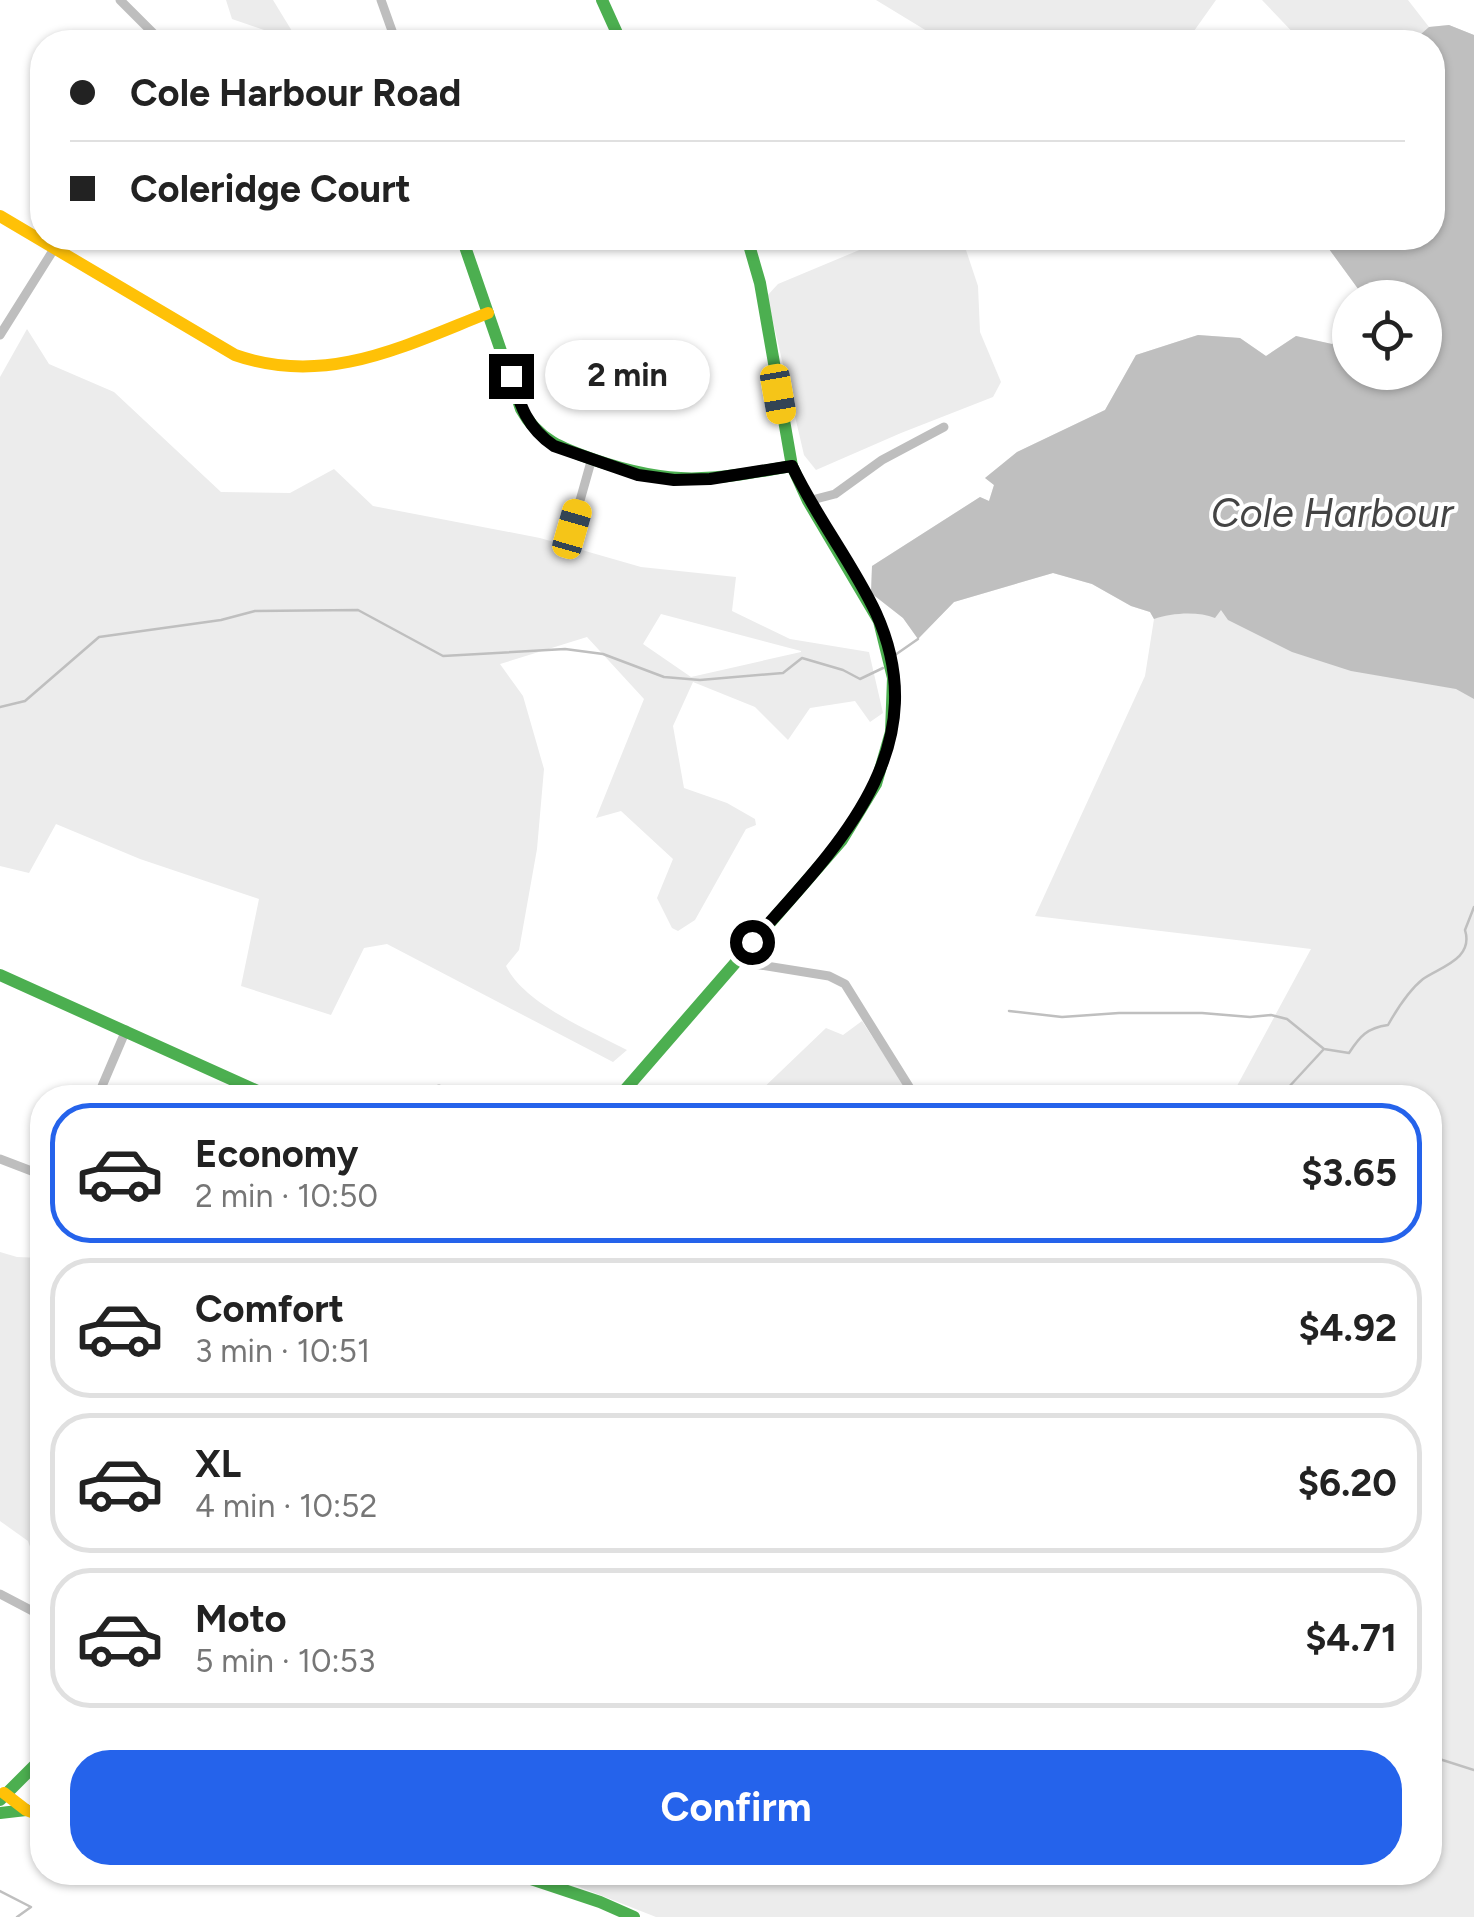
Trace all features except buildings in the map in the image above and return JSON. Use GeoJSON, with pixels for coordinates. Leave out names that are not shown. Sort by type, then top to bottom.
{"type":"FeatureCollection","features":[{"type":"Feature","properties":{"kind":"street"},"geometry":{"type":"LineString","coordinates":[[120,0],[150,30]]}},
{"type":"Feature","properties":{"kind":"street"},"geometry":{"type":"LineString","coordinates":[[381,0],[392,30]]}},
{"type":"Feature","properties":{"kind":"street"},"geometry":{"type":"LineString","coordinates":[[602,0],[616,30]]}},
{"type":"Feature","properties":{"kind":"street"},"geometry":{"type":"LineString","coordinates":[[0,216],[30,234]]}},
{"type":"Feature","properties":{"kind":"street"},"geometry":{"type":"LineString","coordinates":[[0,335],[53,250]]}},
{"type":"Feature","properties":{"kind":"street"},"geometry":{"type":"LineString","coordinates":[[56,250],[234,356],[274,369],[330,368],[488,313]]}},
{"type":"Feature","properties":{"kind":"street"},"geometry":{"type":"LineString","coordinates":[[466,250],[521,408],[532,428],[554,446],[638,475],[685,480],[792,466]]}},
{"type":"Feature","properties":{"kind":"street"},"geometry":{"type":"LineString","coordinates":[[629,1085],[850,828],[876,784],[891,732],[893,678],[883,631],[864,590],[808,501],[792,466],[760,283],[750,250]]}},
{"type":"Feature","properties":{"kind":"street"},"geometry":{"type":"LineString","coordinates":[[808,501],[835,494],[882,460],[944,427]]}},
{"type":"Feature","properties":{"kind":"street"},"geometry":{"type":"LineString","coordinates":[[572,529],[592,458]]}},
{"type":"Feature","properties":{"kind":"street"},"geometry":{"type":"LineString","coordinates":[[735,960],[829,976],[845,984],[908,1085]]}},
{"type":"Feature","properties":{"kind":"street"},"geometry":{"type":"LineString","coordinates":[[0,975],[246,1085]]}},
{"type":"Feature","properties":{"kind":"street"},"geometry":{"type":"LineString","coordinates":[[103,1085],[126,1030]]}},
{"type":"Feature","properties":{"kind":"street"},"geometry":{"type":"LineString","coordinates":[[0,1159],[30,1170]]}},
{"type":"Feature","properties":{"kind":"street"},"geometry":{"type":"LineString","coordinates":[[0,1594],[30,1610]]}},
{"type":"Feature","properties":{"kind":"street"},"geometry":{"type":"LineString","coordinates":[[30,1769],[2,1796],[30,1812]]}},
{"type":"Feature","properties":{"kind":"street"},"geometry":{"type":"LineString","coordinates":[[0,1813],[26,1810]]}},
{"type":"Feature","properties":{"kind":"street"},"geometry":{"type":"LineString","coordinates":[[546,1885],[634,1917]]}},
{"type":"Feature","properties":{"kind":"shaded area"},"geometry":{"type":"Polygon","coordinates":[[[226,0],[273,0],[291,30],[264,30],[232,19],[226,0]]]}},
{"type":"Feature","properties":{"kind":"shaded area"},"geometry":{"type":"Polygon","coordinates":[[[876,0],[1216,0],[1195,30],[925,30],[876,0]]]}},
{"type":"Feature","properties":{"kind":"shaded area"},"geometry":{"type":"Polygon","coordinates":[[[1262,0],[1408,0],[1429,27],[1449,25],[1474,35],[1474,1917],[656,1917],[575,1885],[1442,1885],[1442,1085],[1237,1085],[1311,949],[1035,916],[1145,676],[1154,619],[1150,612],[1092,584],[1053,573],[954,602],[918,639],[903,618],[871,593],[872,566],[980,497],[989,501],[994,485],[985,478],[1017,452],[1105,410],[1136,355],[1198,335],[1240,338],[1266,356],[1296,336],[1332,344],[1332,390],[1442,390],[1442,280],[1352,280],[1330,250],[1445,250],[1445,30],[1291,30],[1262,0]]]}},
{"type":"Feature","properties":{"kind":"shaded area"},"geometry":{"type":"Polygon","coordinates":[[[859,250],[966,250],[978,286],[980,332],[1001,382],[993,397],[816,470],[804,455],[767,296],[778,284],[859,250]]]}},
{"type":"Feature","properties":{"kind":"shaded area"},"geometry":{"type":"Polygon","coordinates":[[[27,329],[49,364],[114,392],[221,492],[290,493],[334,469],[373,506],[540,538],[641,567],[736,577],[732,611],[790,639],[869,652],[883,713],[870,722],[855,701],[810,708],[788,740],[755,707],[693,682],[673,726],[684,788],[727,803],[755,819],[756,825],[746,829],[695,920],[678,931],[672,928],[657,898],[673,859],[621,811],[596,818],[644,699],[587,637],[500,664],[523,696],[544,769],[537,849],[519,950],[506,966],[515,980],[543,1004],[627,1050],[613,1062],[387,944],[364,948],[331,1015],[241,986],[259,899],[140,859],[56,824],[29,873],[0,866],[0,377],[27,329]],[[661,614],[643,644],[691,677],[801,651],[661,614]]]}},
{"type":"Feature","properties":{"kind":"shaded area"},"geometry":{"type":"Polygon","coordinates":[[[862,1021],[904,1085],[767,1085],[826,1028],[843,1035],[862,1021]]]}},
{"type":"Feature","properties":{"kind":"shaded area"},"geometry":{"type":"Polygon","coordinates":[[[0,1252],[30,1258],[30,1547],[0,1521],[0,1252]]]}},
{"type":"Feature","properties":{"kind":"water","name":"Cole Harbour"},"geometry":{"type":"Polygon","coordinates":[[[1449,25],[1474,35],[1474,699],[1456,689],[1351,671],[1292,652],[1228,620],[1221,610],[1215,618],[1184,614],[1154,619],[1150,612],[1092,584],[1053,573],[954,602],[918,639],[903,618],[871,593],[872,566],[980,497],[989,501],[994,485],[985,478],[1017,452],[1105,410],[1136,355],[1198,335],[1240,338],[1266,356],[1296,336],[1332,344],[1332,390],[1442,390],[1442,280],[1352,280],[1330,250],[1445,250],[1445,30],[1426,30],[1449,25]]]}},
{"type":"Feature","properties":{"kind":"waterway"},"geometry":{"type":"LineString","coordinates":[[0,707],[25,701],[99,637],[221,620],[255,611],[358,610],[443,656],[565,649],[603,654],[664,677],[700,680],[783,673],[802,658],[860,679],[883,668]]}},
{"type":"Feature","properties":{"kind":"waterway"},"geometry":{"type":"LineString","coordinates":[[895,655],[918,639]]}},
{"type":"Feature","properties":{"kind":"waterway"},"geometry":{"type":"LineString","coordinates":[[1009,1011],[1062,1017],[1119,1013],[1271,1015],[1287,1019],[1324,1049],[1349,1053],[1365,1034],[1388,1025],[1403,1000],[1423,979],[1460,955],[1474,907]]}},
{"type":"Feature","properties":{"kind":"waterway"},"geometry":{"type":"LineString","coordinates":[[1291,1085],[1323,1050]]}},
{"type":"Feature","properties":{"kind":"waterway"},"geometry":{"type":"LineString","coordinates":[[1442,1760],[1474,1770]]}},
{"type":"Feature","properties":{"kind":"waterway"},"geometry":{"type":"LineString","coordinates":[[0,1891],[31,1907],[17,1917]]}},
{"type":"Feature","properties":{"kind":"traffic: fast"},"geometry":{"type":"LineString","coordinates":[[602,0],[616,30]]}},
{"type":"Feature","properties":{"kind":"traffic: fast"},"geometry":{"type":"LineString","coordinates":[[466,250],[521,409],[543,436],[623,469],[671,477],[738,475],[792,466]]}},
{"type":"Feature","properties":{"kind":"traffic: fast"},"geometry":{"type":"LineString","coordinates":[[629,1085],[842,840],[876,784],[891,732],[893,678],[879,621],[808,501],[792,466],[760,283],[750,250]]}},
{"type":"Feature","properties":{"kind":"traffic: fast"},"geometry":{"type":"LineString","coordinates":[[0,975],[244,1085]]}},
{"type":"Feature","properties":{"kind":"traffic: fast"},"geometry":{"type":"LineString","coordinates":[[0,1800],[30,1770]]}},
{"type":"Feature","properties":{"kind":"traffic: fast"},"geometry":{"type":"LineString","coordinates":[[0,1813],[26,1810]]}},
{"type":"Feature","properties":{"kind":"traffic: fast"},"geometry":{"type":"LineString","coordinates":[[549,1885],[634,1917]]}},
{"type":"Feature","properties":{"kind":"traffic: slow"},"geometry":{"type":"LineString","coordinates":[[0,216],[30,234]]}},
{"type":"Feature","properties":{"kind":"traffic: slow"},"geometry":{"type":"LineString","coordinates":[[57,250],[235,355],[269,364],[301,367],[364,358],[488,313]]}},
{"type":"Feature","properties":{"kind":"traffic: slow"},"geometry":{"type":"LineString","coordinates":[[4,1793],[30,1812]]}},
{"type":"Feature","properties":{"kind":"route"},"geometry":{"type":"LineString","coordinates":[[511,376],[524,416],[544,439],[638,475],[698,480],[792,466],[808,501],[879,620],[889,653],[894,692],[891,732],[880,774],[842,840],[752,942]]}}]}
